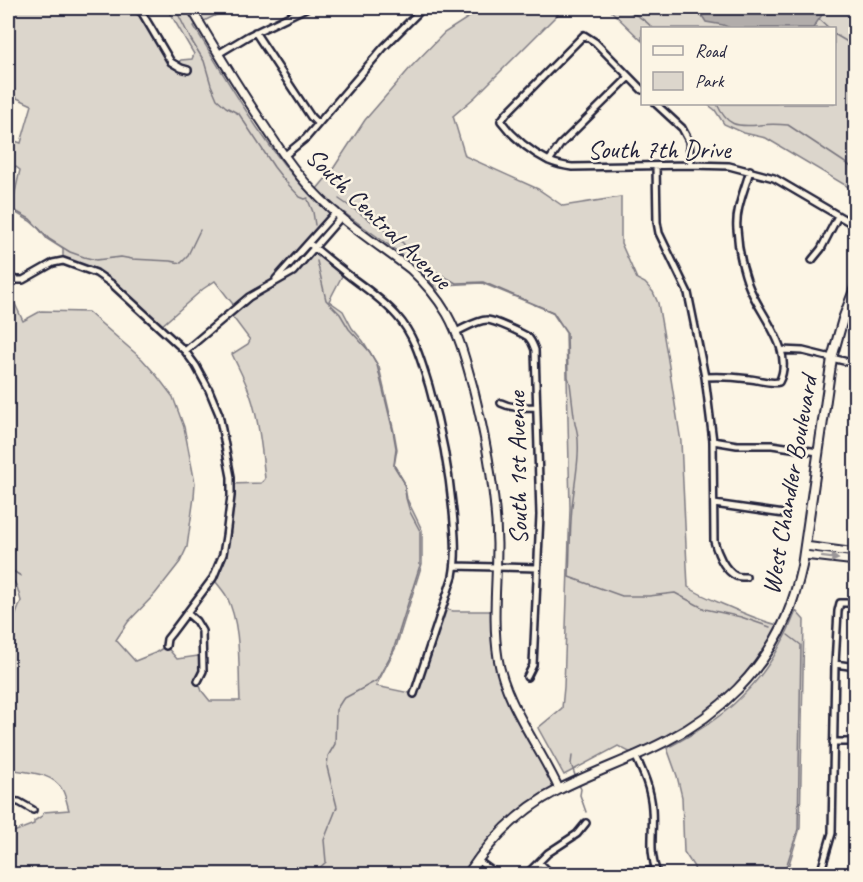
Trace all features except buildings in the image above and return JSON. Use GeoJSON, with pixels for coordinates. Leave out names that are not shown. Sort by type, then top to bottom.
{"type":"FeatureCollection","features":[{"type":"Feature","properties":{"kind":"main road","name":"West Chandler Boulevard"},"geometry":{"type":"LineString","coordinates":[[468,874],[502,830],[521,814],[559,789],[667,741],[713,712],[762,660],[780,630],[796,590],[805,550],[832,358],[855,285]]}},
{"type":"Feature","properties":{"kind":"street"},"geometry":{"type":"LineString","coordinates":[[136,8],[142,13],[171,62],[188,70]]}},
{"type":"Feature","properties":{"kind":"street","name":"South Central Avenue"},"geometry":{"type":"LineString","coordinates":[[191,8],[284,156],[338,215],[419,277],[438,301],[456,332],[469,372],[486,441],[494,494],[497,567],[495,626],[501,672],[513,702],[559,789]]}},
{"type":"Feature","properties":{"kind":"street"},"geometry":{"type":"LineString","coordinates":[[218,54],[255,32],[306,8]]}},
{"type":"Feature","properties":{"kind":"street"},"geometry":{"type":"LineString","coordinates":[[284,156],[301,143],[384,47],[423,8]]}},
{"type":"Feature","properties":{"kind":"street"},"geometry":{"type":"LineString","coordinates":[[255,32],[311,117],[318,124]]}},
{"type":"Feature","properties":{"kind":"street","name":"South 7th Drive"},"geometry":{"type":"LineString","coordinates":[[628,77],[595,42],[584,35],[501,121],[515,137],[549,161],[572,167],[691,165],[729,166],[750,170],[774,178],[855,226]]}},
{"type":"Feature","properties":{"kind":"street"},"geometry":{"type":"LineString","coordinates":[[549,161],[560,145],[628,77],[641,89]]}},
{"type":"Feature","properties":{"kind":"street"},"geometry":{"type":"LineString","coordinates":[[657,105],[686,135],[689,141],[691,165]]}},
{"type":"Feature","properties":{"kind":"street"},"geometry":{"type":"LineString","coordinates":[[656,166],[659,233],[688,293],[705,377],[713,441],[714,541],[719,555],[730,571],[737,576],[746,577]]}},
{"type":"Feature","properties":{"kind":"street"},"geometry":{"type":"LineString","coordinates":[[705,377],[724,376],[773,384],[779,382],[783,375],[781,350],[776,335],[748,285],[737,232],[737,218],[750,170]]}},
{"type":"Feature","properties":{"kind":"street"},"geometry":{"type":"LineString","coordinates":[[273,283],[338,215]]}},
{"type":"Feature","properties":{"kind":"street"},"geometry":{"type":"LineString","coordinates":[[185,351],[249,297],[293,272],[338,215]]}},
{"type":"Feature","properties":{"kind":"street"},"geometry":{"type":"LineString","coordinates":[[812,260],[821,249],[838,216]]}},
{"type":"Feature","properties":{"kind":"street"},"geometry":{"type":"LineString","coordinates":[[309,243],[388,307],[407,329],[419,354],[438,417],[450,482],[455,566],[414,694]]}},
{"type":"Feature","properties":{"kind":"street"},"geometry":{"type":"LineString","coordinates":[[8,277],[23,280],[58,261],[68,262],[96,273],[112,284],[185,351],[215,402],[223,433],[231,484],[223,554],[213,578],[167,639],[166,646]]}},
{"type":"Feature","properties":{"kind":"street","name":"South 1st Avenue"},"geometry":{"type":"LineString","coordinates":[[456,332],[488,320],[521,333],[533,344],[536,360],[540,515],[533,666],[527,677]]}},
{"type":"Feature","properties":{"kind":"street"},"geometry":{"type":"LineString","coordinates":[[781,350],[803,351],[855,364]]}},
{"type":"Feature","properties":{"kind":"street"},"geometry":{"type":"LineString","coordinates":[[501,403],[515,408],[536,407]]}},
{"type":"Feature","properties":{"kind":"street"},"geometry":{"type":"LineString","coordinates":[[713,441],[737,445],[772,445],[818,452]]}},
{"type":"Feature","properties":{"kind":"street"},"geometry":{"type":"LineString","coordinates":[[714,504],[784,514]]}},
{"type":"Feature","properties":{"kind":"street"},"geometry":{"type":"LineString","coordinates":[[805,550],[855,553]]}},
{"type":"Feature","properties":{"kind":"street"},"geometry":{"type":"LineString","coordinates":[[805,550],[855,561]]}},
{"type":"Feature","properties":{"kind":"street"},"geometry":{"type":"LineString","coordinates":[[455,566],[537,568]]}},
{"type":"Feature","properties":{"kind":"street"},"geometry":{"type":"LineString","coordinates":[[820,874],[832,833],[838,612],[840,603],[855,603]]}},
{"type":"Feature","properties":{"kind":"street"},"geometry":{"type":"LineString","coordinates":[[187,613],[200,625],[202,631],[203,671],[198,681]]}},
{"type":"Feature","properties":{"kind":"street"},"geometry":{"type":"LineString","coordinates":[[835,664],[855,667]]}},
{"type":"Feature","properties":{"kind":"street"},"geometry":{"type":"LineString","coordinates":[[833,742],[855,742]]}},
{"type":"Feature","properties":{"kind":"street"},"geometry":{"type":"LineString","coordinates":[[635,755],[652,800],[651,850],[656,872],[640,874]]}},
{"type":"Feature","properties":{"kind":"street"},"geometry":{"type":"LineString","coordinates":[[8,801],[19,802],[33,810]]}},
{"type":"Feature","properties":{"kind":"street"},"geometry":{"type":"LineString","coordinates":[[527,874],[548,853],[577,834],[586,823]]}},
{"type":"Feature","properties":{"kind":"street"},"geometry":{"type":"LineString","coordinates":[[477,860],[496,874]]}},
{"type":"Feature","properties":{"kind":"street"},"geometry":{"type":"LineString","coordinates":[[538,862],[551,874]]}},
{"type":"Feature","properties":{"kind":"green space"},"geometry":{"type":"Polygon","coordinates":[[[8,8],[136,8],[175,65],[181,60],[192,59],[194,54],[167,8],[230,8],[194,26],[263,136],[311,196],[331,172],[365,120],[444,33],[483,8],[564,8],[453,116],[465,156],[538,189],[563,206],[621,197],[621,243],[637,279],[645,283],[653,292],[658,303],[668,360],[681,442],[688,587],[747,615],[782,626],[762,660],[713,712],[635,755],[618,746],[564,775],[538,728],[562,708],[564,687],[570,508],[566,333],[552,312],[482,283],[444,285],[438,290],[405,258],[342,211],[312,246],[344,272],[329,301],[343,311],[379,367],[397,449],[394,466],[404,482],[407,499],[422,530],[422,564],[396,647],[376,686],[414,694],[443,608],[453,611],[495,611],[501,672],[559,789],[521,814],[468,874],[8,874],[8,833],[34,824],[34,821],[44,812],[69,810],[63,791],[53,780],[38,774],[8,769],[8,631],[21,601],[17,587],[8,571],[8,289],[23,321],[41,311],[88,312],[142,359],[173,397],[184,427],[195,483],[187,547],[180,562],[155,594],[128,622],[116,640],[135,661],[166,646],[177,659],[198,656],[203,658],[203,671],[198,681],[210,701],[240,701],[235,622],[227,597],[213,578],[223,554],[231,484],[261,483],[265,479],[260,436],[253,404],[232,354],[248,344],[250,340],[228,314],[236,308],[215,281],[160,327],[108,281],[63,261],[63,249],[47,239],[30,221],[11,210],[20,170],[8,161],[8,140],[21,143],[32,105],[8,94],[8,8]]]}},
{"type":"Feature","properties":{"kind":"green space"},"geometry":{"type":"Polygon","coordinates":[[[608,8],[855,8],[855,191],[766,138],[744,133],[724,124],[715,110],[708,105],[836,105],[836,27],[641,27],[641,40],[608,8]]]}},
{"type":"Feature","properties":{"kind":"green space"},"geometry":{"type":"Polygon","coordinates":[[[796,611],[804,620],[800,828],[786,874],[695,874],[694,867],[684,852],[682,797],[667,748],[716,718],[751,687],[774,656],[796,611]]]}},
{"type":"Feature","properties":{"kind":"shaded area"},"geometry":{"type":"Polygon","coordinates":[[[697,8],[825,8],[814,27],[728,27],[706,22],[697,8]]]}},
{"type":"Feature","properties":{"kind":"waterway"},"geometry":{"type":"LineString","coordinates":[[175,8],[204,61],[217,99],[239,114],[285,181],[300,197],[308,198]]}},
{"type":"Feature","properties":{"kind":"waterway"},"geometry":{"type":"LineString","coordinates":[[620,8],[638,16],[652,27]]}},
{"type":"Feature","properties":{"kind":"waterway"},"geometry":{"type":"LineString","coordinates":[[819,19],[828,27]]}},
{"type":"Feature","properties":{"kind":"waterway"},"geometry":{"type":"LineString","coordinates":[[836,35],[856,51]]}},
{"type":"Feature","properties":{"kind":"waterway"},"geometry":{"type":"LineString","coordinates":[[718,105],[733,124],[788,125],[856,170]]}},
{"type":"Feature","properties":{"kind":"waterway"},"geometry":{"type":"LineString","coordinates":[[339,199],[403,243],[417,259],[436,272],[456,283],[483,282],[553,312],[567,333],[568,377],[578,443],[571,516],[569,577],[622,596],[675,593],[705,609],[741,617],[770,627]]}},
{"type":"Feature","properties":{"kind":"waterway"},"geometry":{"type":"LineString","coordinates":[[308,200],[315,225]]}},
{"type":"Feature","properties":{"kind":"waterway"},"geometry":{"type":"LineString","coordinates":[[8,207],[30,219],[49,239],[70,252],[96,260],[121,257],[181,263],[187,257],[200,230]]}},
{"type":"Feature","properties":{"kind":"waterway"},"geometry":{"type":"LineString","coordinates":[[317,261],[326,300],[370,352],[377,365],[396,448],[394,465],[404,482],[410,512],[420,531],[420,565],[393,651],[377,680]]}},
{"type":"Feature","properties":{"kind":"waterway"},"geometry":{"type":"LineString","coordinates":[[8,568],[21,576]]}},
{"type":"Feature","properties":{"kind":"waterway"},"geometry":{"type":"LineString","coordinates":[[784,874],[798,829],[801,645],[788,635]]}},
{"type":"Feature","properties":{"kind":"waterway"},"geometry":{"type":"LineString","coordinates":[[315,874],[326,862],[324,840],[337,807],[327,767],[328,756],[335,744],[336,710],[343,699],[376,681]]}},
{"type":"Feature","properties":{"kind":"waterway"},"geometry":{"type":"LineString","coordinates":[[572,756],[571,764],[576,778]]}},
{"type":"Feature","properties":{"kind":"waterway"},"geometry":{"type":"LineString","coordinates":[[579,785],[586,812]]}}]}
